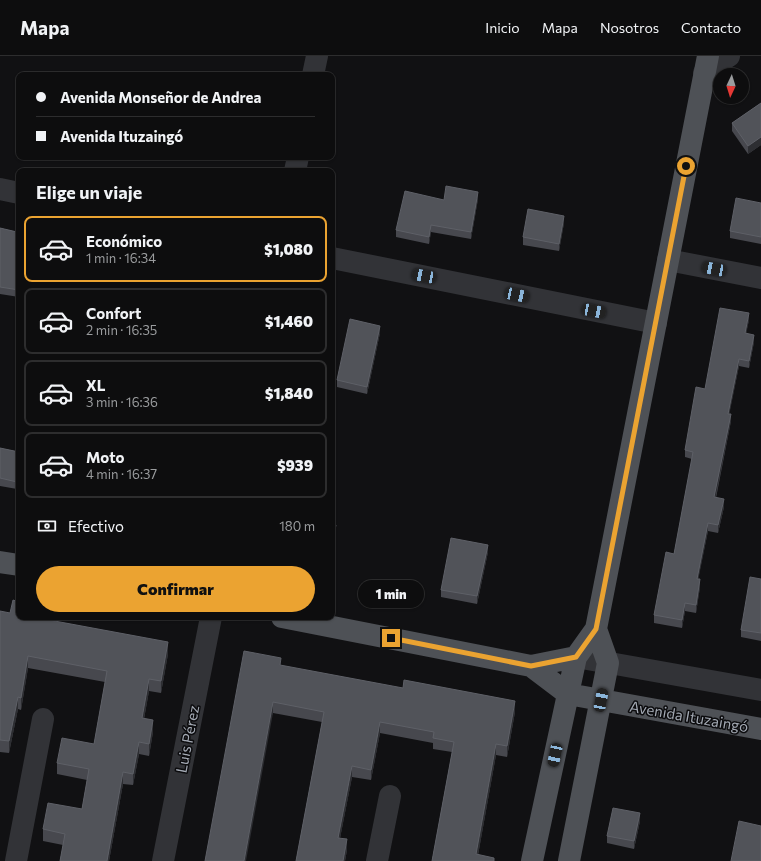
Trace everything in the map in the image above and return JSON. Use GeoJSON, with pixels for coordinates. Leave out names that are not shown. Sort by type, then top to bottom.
{"type":"FeatureCollection","features":[{"type":"Feature","properties":{"kind":"main road"},"geometry":{"type":"LineString","coordinates":[[532,861],[576,657],[596,629],[706,64]]}},
{"type":"Feature","properties":{"kind":"main road"},"geometry":{"type":"LineString","coordinates":[[0,562],[16,565]]}},
{"type":"Feature","properties":{"kind":"main road","name":"Avenida Ituzaingó"},"geometry":{"type":"LineString","coordinates":[[297,620],[531,666],[576,657]]}},
{"type":"Feature","properties":{"kind":"main road"},"geometry":{"type":"LineString","coordinates":[[569,861],[608,663],[596,629]]}},
{"type":"Feature","properties":{"kind":"main road","name":"Avenida Ituzaingó"},"geometry":{"type":"LineString","coordinates":[[531,666],[568,694],[761,729]]}},
{"type":"Feature","properties":{"kind":"street"},"geometry":{"type":"LineString","coordinates":[[314,72],[317,56]]}},
{"type":"Feature","properties":{"kind":"street"},"geometry":{"type":"LineString","coordinates":[[706,64],[729,56]]}},
{"type":"Feature","properties":{"kind":"street"},"geometry":{"type":"LineString","coordinates":[[0,189],[16,192]]}},
{"type":"Feature","properties":{"kind":"street"},"geometry":{"type":"LineString","coordinates":[[335,259],[656,323]]}},
{"type":"Feature","properties":{"kind":"street"},"geometry":{"type":"LineString","coordinates":[[668,260],[761,278]]}},
{"type":"Feature","properties":{"kind":"street","name":"Luis Pérez"},"geometry":{"type":"LineString","coordinates":[[163,861],[210,620]]}},
{"type":"Feature","properties":{"kind":"street","name":"Avenida Ituzaingó"},"geometry":{"type":"LineString","coordinates":[[576,657],[761,690]]}},
{"type":"Feature","properties":{"kind":"street"},"geometry":{"type":"LineString","coordinates":[[16,861],[43,719]]}},
{"type":"Feature","properties":{"kind":"street"},"geometry":{"type":"LineString","coordinates":[[377,861],[390,796]]}},
{"type":"Feature","properties":{"kind":"building"},"geometry":{"type":"Polygon","coordinates":[[[761,103],[761,137],[748,146],[732,123],[761,103]]]}},
{"type":"Feature","properties":{"kind":"building"},"geometry":{"type":"Polygon","coordinates":[[[446,186],[478,192],[471,232],[431,225],[429,237],[396,230],[405,191],[444,200],[446,186]]]}},
{"type":"Feature","properties":{"kind":"building"},"geometry":{"type":"Polygon","coordinates":[[[736,198],[761,203],[761,237],[730,231],[736,198]]]}},
{"type":"Feature","properties":{"kind":"building"},"geometry":{"type":"Polygon","coordinates":[[[528,209],[564,216],[559,244],[523,237],[528,209]]]}},
{"type":"Feature","properties":{"kind":"building"},"geometry":{"type":"Polygon","coordinates":[[[0,228],[16,232],[16,290],[0,287],[0,228]]]}},
{"type":"Feature","properties":{"kind":"building"},"geometry":{"type":"Polygon","coordinates":[[[720,308],[749,313],[745,333],[754,335],[749,361],[739,359],[728,414],[731,414],[714,497],[724,499],[718,525],[708,523],[697,579],[700,579],[696,605],[685,603],[682,620],[654,615],[666,552],[674,554],[693,452],[685,450],[696,387],[705,389],[720,308]]]}},
{"type":"Feature","properties":{"kind":"building"},"geometry":{"type":"Polygon","coordinates":[[[350,319],[380,326],[367,387],[337,380],[350,319]]]}},
{"type":"Feature","properties":{"kind":"building"},"geometry":{"type":"Polygon","coordinates":[[[0,448],[16,451],[16,482],[0,478],[0,448]]]}},
{"type":"Feature","properties":{"kind":"building"},"geometry":{"type":"Polygon","coordinates":[[[451,538],[488,545],[477,596],[441,590],[451,538]]]}},
{"type":"Feature","properties":{"kind":"building"},"geometry":{"type":"Polygon","coordinates":[[[750,577],[761,579],[761,633],[741,630],[750,577]]]}},
{"type":"Feature","properties":{"kind":"building"},"geometry":{"type":"Polygon","coordinates":[[[13,600],[16,601],[16,620],[49,620],[168,642],[161,681],[149,679],[142,718],[153,720],[149,744],[139,742],[133,774],[123,772],[107,861],[60,861],[65,834],[43,829],[48,803],[82,809],[89,769],[57,763],[62,738],[94,744],[107,671],[28,656],[21,698],[18,697],[9,741],[0,740],[0,611],[10,613],[13,600]]]}},
{"type":"Feature","properties":{"kind":"building"},"geometry":{"type":"Polygon","coordinates":[[[244,651],[281,658],[280,665],[403,688],[404,680],[515,701],[507,746],[496,744],[476,854],[494,858],[494,861],[432,861],[454,742],[433,738],[434,732],[380,722],[371,770],[352,766],[338,838],[347,839],[343,861],[296,861],[324,712],[273,702],[244,861],[205,861],[244,651]]]}},
{"type":"Feature","properties":{"kind":"building"},"geometry":{"type":"Polygon","coordinates":[[[613,808],[640,813],[634,841],[607,836],[613,808]]]}},
{"type":"Feature","properties":{"kind":"building"},"geometry":{"type":"Polygon","coordinates":[[[739,821],[761,826],[761,861],[731,861],[739,821]]]}},
{"type":"Feature","properties":{"kind":"route"},"geometry":{"type":"LineString","coordinates":[[391,638],[531,666],[576,657],[596,629],[686,166]]}}]}
